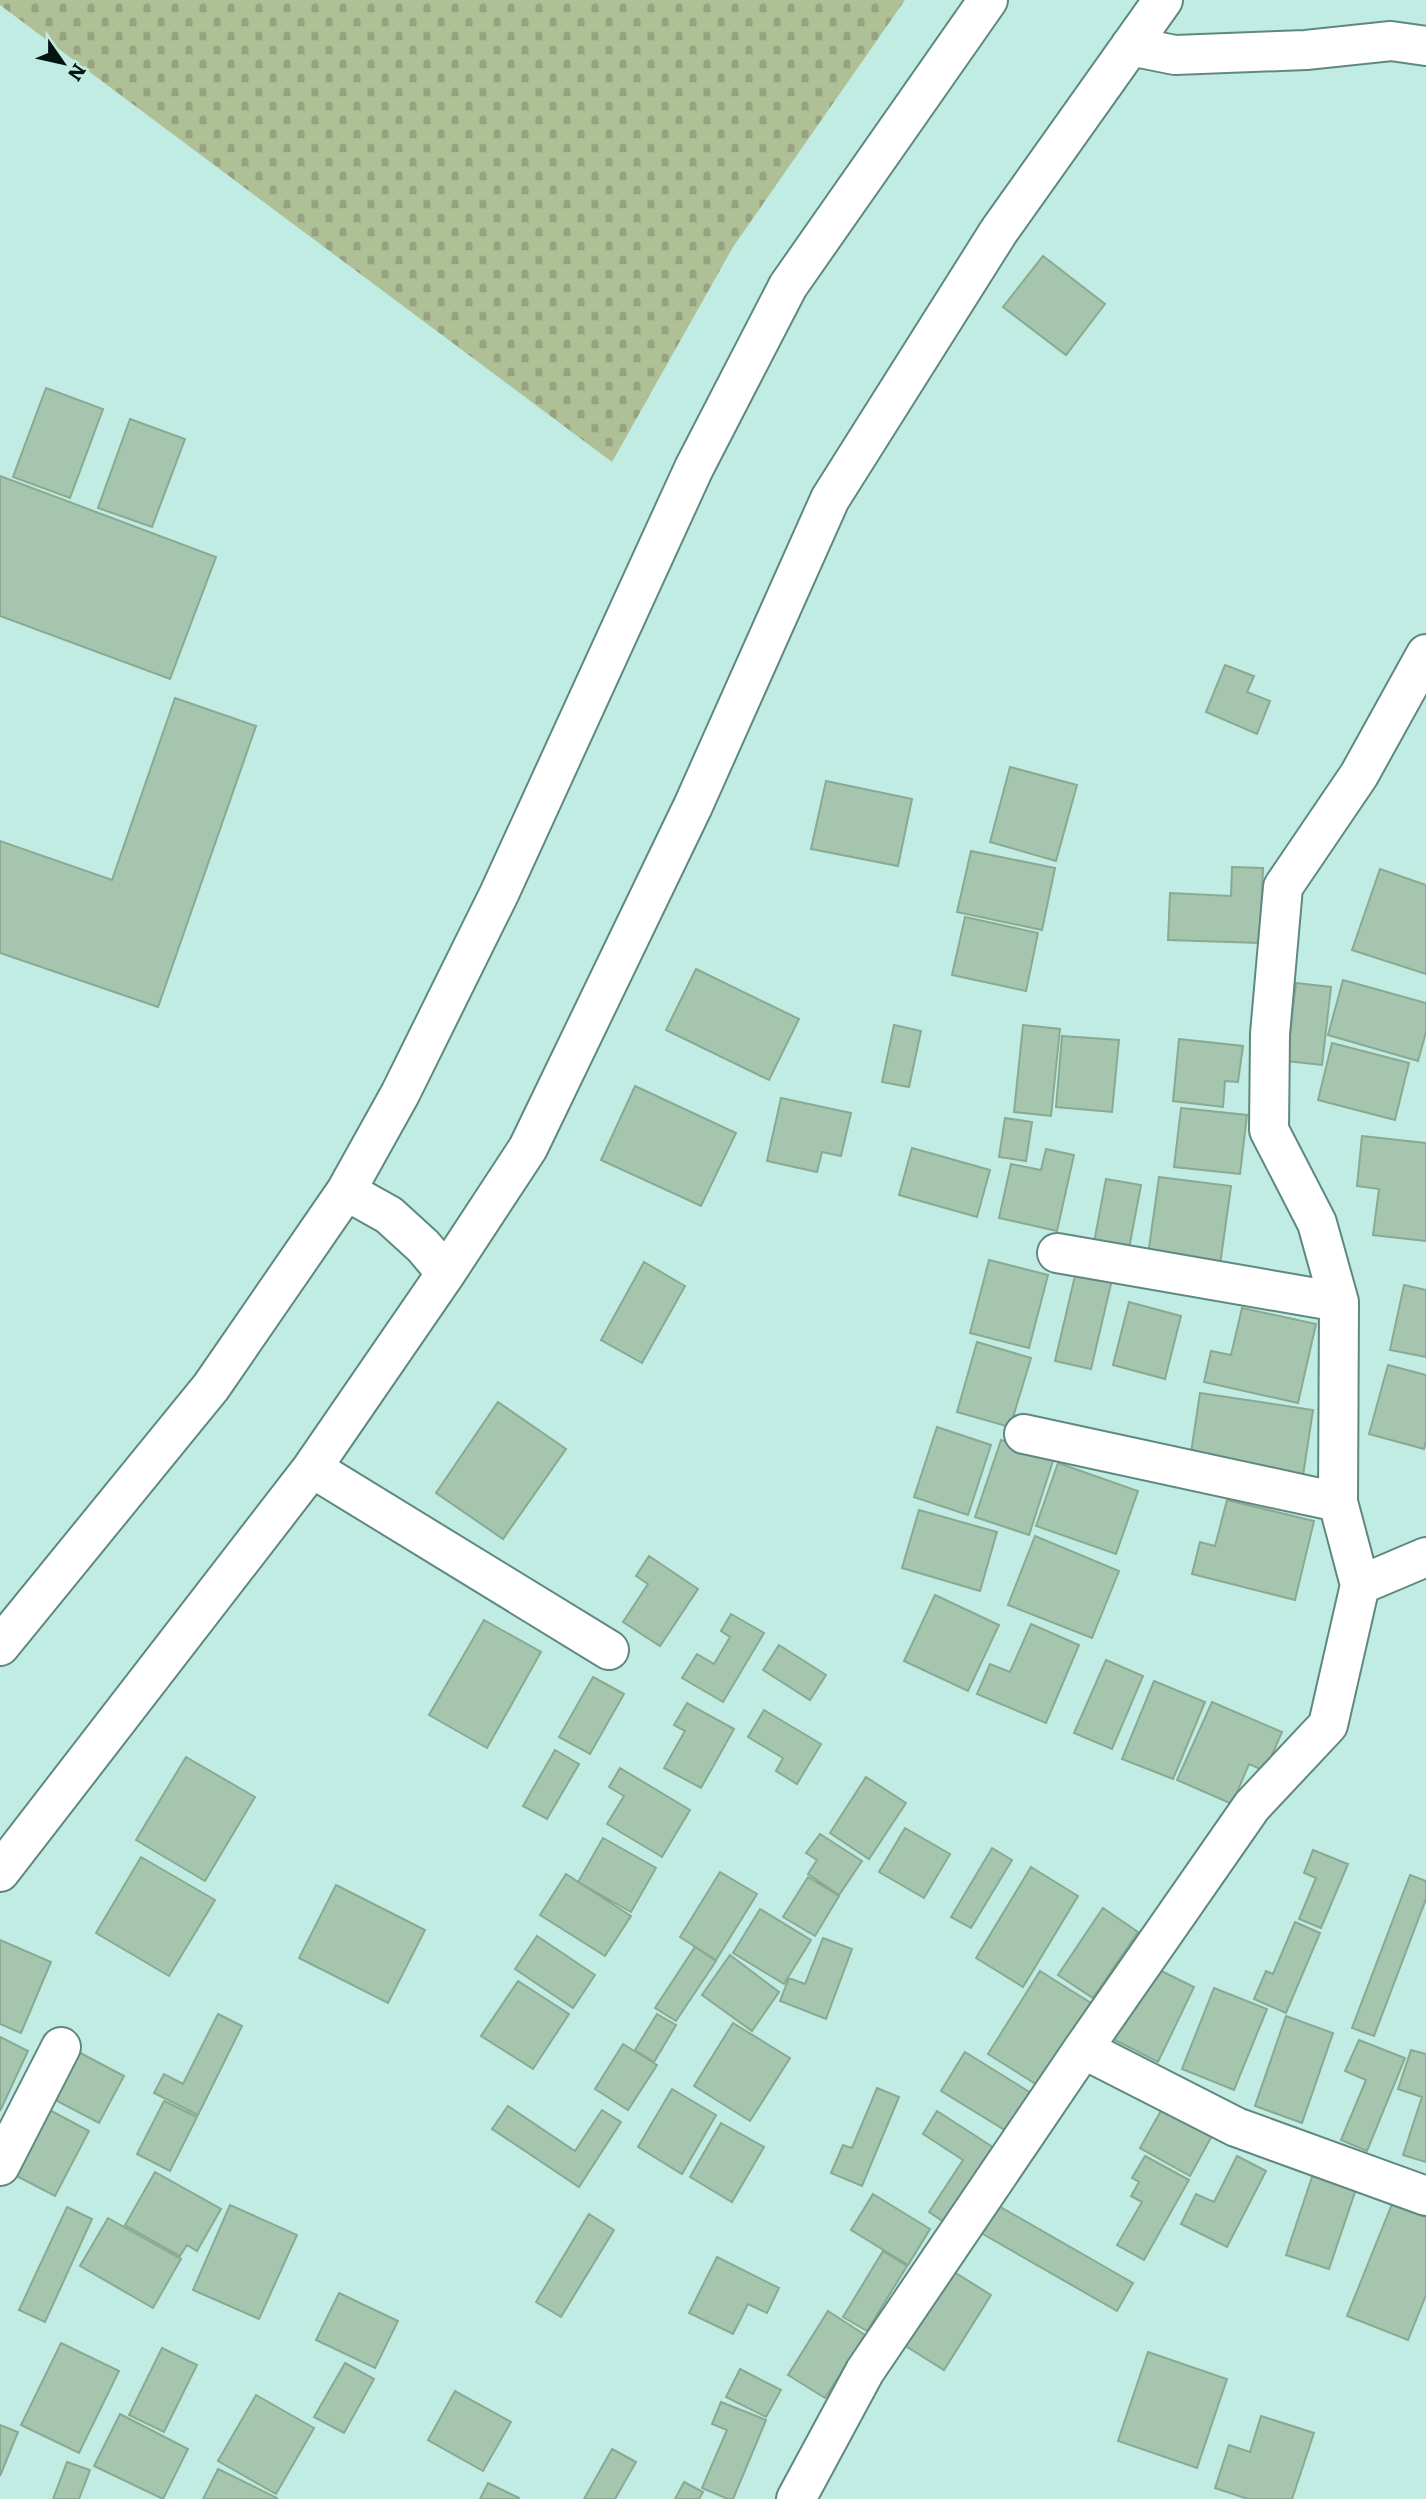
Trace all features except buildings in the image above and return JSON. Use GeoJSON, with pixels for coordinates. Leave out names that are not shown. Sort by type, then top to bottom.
{"type":"FeatureCollection","features":[{"type":"Feature","properties":{"kind":"street"},"geometry":{"type":"LineString","coordinates":[[0,1646],[211,1387],[346,1191],[400,1094],[499,894],[694,468],[788,286],[988,0]]}},
{"type":"Feature","properties":{"kind":"street"},"geometry":{"type":"LineString","coordinates":[[0,1872],[312,1468],[446,1273],[528,1147],[693,806],[830,499],[999,231],[1163,0]]}},
{"type":"Feature","properties":{"kind":"street"},"geometry":{"type":"LineString","coordinates":[[1130,46],[1175,55],[1306,50],[1391,41],[1426,46]]}},
{"type":"Feature","properties":{"kind":"street"},"geometry":{"type":"LineString","coordinates":[[796,2499],[865,2371],[1083,2049],[1252,1806],[1328,1725],[1360,1585],[1338,1502],[1339,1302],[1317,1223],[1269,1130],[1270,1034],[1283,887],[1359,775],[1426,654]]}},
{"type":"Feature","properties":{"kind":"street"},"geometry":{"type":"LineString","coordinates":[[346,1191],[389,1215],[423,1245],[446,1273]]}},
{"type":"Feature","properties":{"kind":"street"},"geometry":{"type":"LineString","coordinates":[[1057,1253],[1339,1302]]}},
{"type":"Feature","properties":{"kind":"street"},"geometry":{"type":"LineString","coordinates":[[1024,1434],[1338,1502]]}},
{"type":"Feature","properties":{"kind":"street"},"geometry":{"type":"LineString","coordinates":[[312,1468],[609,1650]]}},
{"type":"Feature","properties":{"kind":"street"},"geometry":{"type":"LineString","coordinates":[[1360,1585],[1426,1557]]}},
{"type":"Feature","properties":{"kind":"street"},"geometry":{"type":"LineString","coordinates":[[0,2166],[61,2047]]}},
{"type":"Feature","properties":{"kind":"street"},"geometry":{"type":"LineString","coordinates":[[1083,2049],[1236,2127],[1426,2196]]}},
{"type":"Feature","properties":{"kind":"green space"},"geometry":{"type":"Polygon","coordinates":[[[0,0],[905,0],[733,247],[612,462],[0,5],[0,0]]]}}]}
